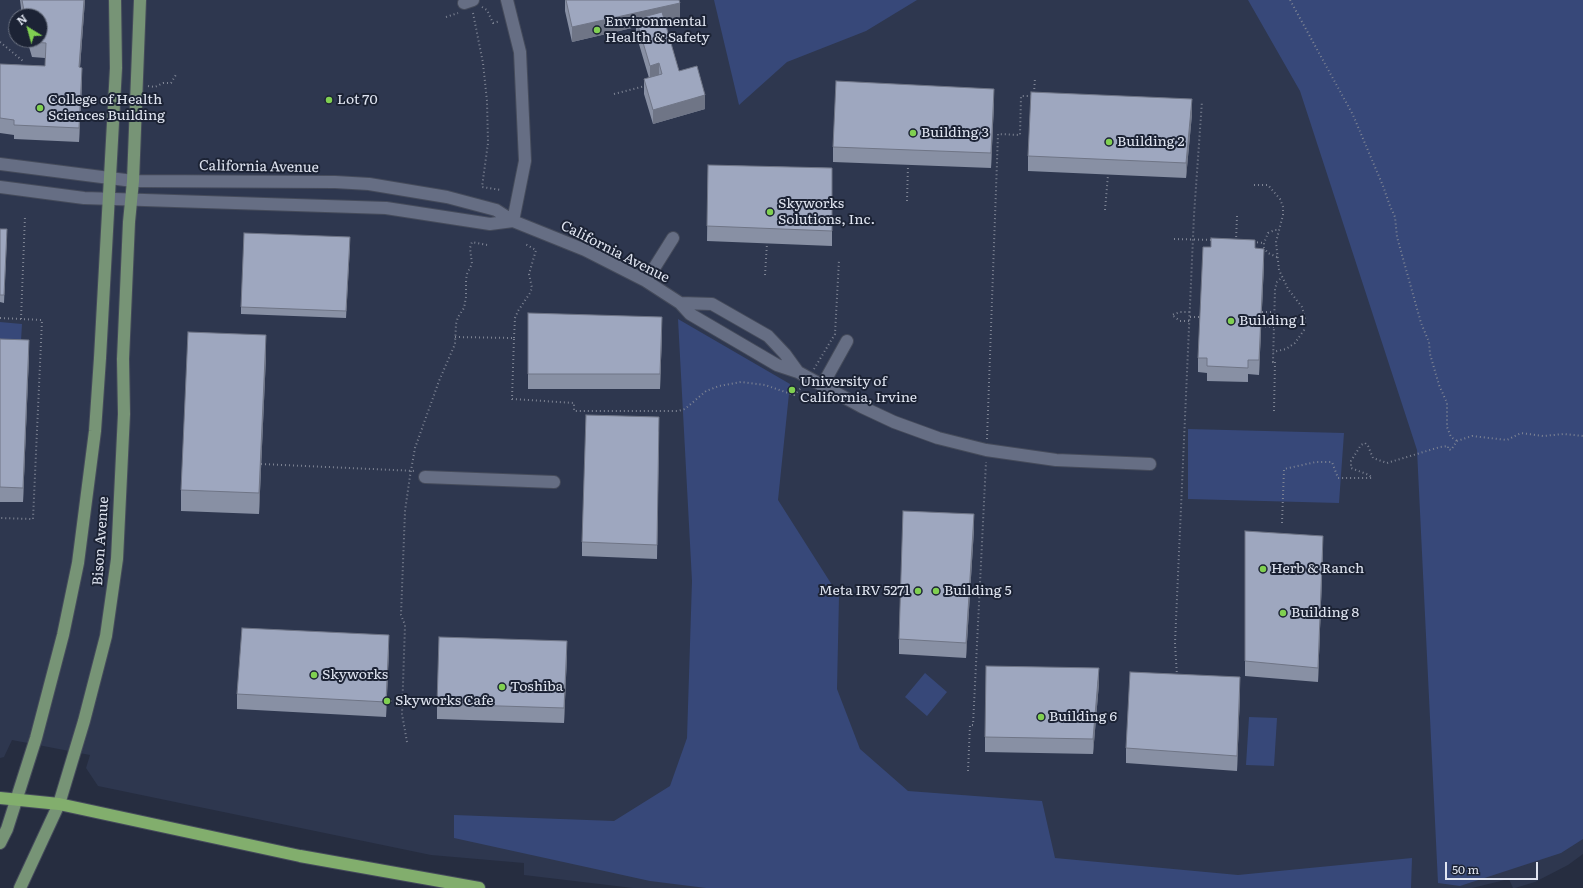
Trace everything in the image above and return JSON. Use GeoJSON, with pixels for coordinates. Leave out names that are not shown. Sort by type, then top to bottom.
{"type":"FeatureCollection","features":[{"type":"Feature","properties":{"kind":"highway"},"geometry":{"type":"LineString","coordinates":[[0,798],[59,804],[300,856],[480,888]]}},
{"type":"Feature","properties":{"kind":"main road","name":"Bison Avenue"},"geometry":{"type":"LineString","coordinates":[[0,843],[7,829],[36,738],[64,635],[78,563],[95,431],[100,358],[116,68],[115,0]]}},
{"type":"Feature","properties":{"kind":"main road","name":"Bison Avenue"},"geometry":{"type":"LineString","coordinates":[[20,888],[59,804],[84,722],[106,636],[117,559],[124,414],[123,359],[133,180],[140,0]]}},
{"type":"Feature","properties":{"kind":"street"},"geometry":{"type":"LineString","coordinates":[[507,0],[520,52],[526,161],[513,221]]}},
{"type":"Feature","properties":{"kind":"street","name":"California Avenue"},"geometry":{"type":"LineString","coordinates":[[0,164],[133,180],[335,182],[369,184],[447,197],[496,210],[513,221],[585,250],[646,281],[680,303],[690,314],[777,365],[803,375],[862,407],[894,422],[938,438],[986,450],[1056,460],[1150,464]]}},
{"type":"Feature","properties":{"kind":"street","name":"California Avenue"},"geometry":{"type":"LineString","coordinates":[[0,187],[84,198],[386,208],[490,224],[513,221]]}},
{"type":"Feature","properties":{"kind":"street"},"geometry":{"type":"LineString","coordinates":[[646,281],[673,238]]}},
{"type":"Feature","properties":{"kind":"street","name":"California Avenue"},"geometry":{"type":"LineString","coordinates":[[680,303],[712,304],[768,336],[803,375]]}},
{"type":"Feature","properties":{"kind":"street"},"geometry":{"type":"LineString","coordinates":[[822,386],[847,342]]}},
{"type":"Feature","properties":{"kind":"street"},"geometry":{"type":"LineString","coordinates":[[421,474],[554,482]]}},
{"type":"Feature","properties":{"kind":"path"},"geometry":{"type":"LineString","coordinates":[[1290,0],[1353,116],[1384,186],[1395,217],[1397,237],[1410,287],[1416,300],[1429,342],[1430,354],[1439,385],[1447,403],[1447,427],[1451,437],[1457,441]]}},
{"type":"Feature","properties":{"kind":"path"},"geometry":{"type":"LineString","coordinates":[[467,5],[484,63],[488,143],[482,187],[501,190]]}},
{"type":"Feature","properties":{"kind":"path"},"geometry":{"type":"LineString","coordinates":[[446,17],[467,5],[483,7],[490,14],[493,23],[511,18]]}},
{"type":"Feature","properties":{"kind":"path"},"geometry":{"type":"LineString","coordinates":[[0,42],[1,45],[23,61]]}},
{"type":"Feature","properties":{"kind":"path"},"geometry":{"type":"LineString","coordinates":[[147,86],[155,87],[163,83],[171,83],[176,73]]}},
{"type":"Feature","properties":{"kind":"path"},"geometry":{"type":"LineString","coordinates":[[968,771],[970,725],[973,725],[986,450],[998,134],[1020,135],[1021,96],[1034,96],[1035,78]]}},
{"type":"Feature","properties":{"kind":"path"},"geometry":{"type":"LineString","coordinates":[[614,94],[652,84]]}},
{"type":"Feature","properties":{"kind":"path"},"geometry":{"type":"LineString","coordinates":[[1177,683],[1175,644],[1193,239],[1202,101]]}},
{"type":"Feature","properties":{"kind":"path"},"geometry":{"type":"LineString","coordinates":[[908,165],[908,201]]}},
{"type":"Feature","properties":{"kind":"path"},"geometry":{"type":"LineString","coordinates":[[1105,210],[1108,175]]}},
{"type":"Feature","properties":{"kind":"path"},"geometry":{"type":"LineString","coordinates":[[1254,185],[1268,185],[1280,199],[1283,207],[1283,215],[1276,242],[1277,257],[1282,278],[1288,289],[1302,307],[1304,313],[1305,325],[1301,335],[1295,343],[1286,349],[1273,352]]}},
{"type":"Feature","properties":{"kind":"path"},"geometry":{"type":"LineString","coordinates":[[21,319],[25,216]]}},
{"type":"Feature","properties":{"kind":"path"},"geometry":{"type":"LineString","coordinates":[[1236,248],[1237,216]]}},
{"type":"Feature","properties":{"kind":"path"},"geometry":{"type":"LineString","coordinates":[[1277,257],[1268,253],[1264,248],[1264,243],[1268,233],[1279,230]]}},
{"type":"Feature","properties":{"kind":"path"},"geometry":{"type":"LineString","coordinates":[[1174,239],[1214,240]]}},
{"type":"Feature","properties":{"kind":"path"},"geometry":{"type":"LineString","coordinates":[[1229,241],[1236,241]]}},
{"type":"Feature","properties":{"kind":"path"},"geometry":{"type":"LineString","coordinates":[[1250,242],[1264,243]]}},
{"type":"Feature","properties":{"kind":"path"},"geometry":{"type":"LineString","coordinates":[[765,275],[767,243]]}},
{"type":"Feature","properties":{"kind":"path"},"geometry":{"type":"LineString","coordinates":[[525,244],[536,250],[529,274],[532,288],[515,318],[512,399],[574,403],[574,411],[678,411],[685,409],[706,390],[741,382],[765,385],[794,395],[797,394],[803,375],[836,334],[839,260]]}},
{"type":"Feature","properties":{"kind":"path"},"geometry":{"type":"LineString","coordinates":[[1274,411],[1274,312],[1276,284],[1282,278]]}},
{"type":"Feature","properties":{"kind":"path"},"geometry":{"type":"LineString","coordinates":[[1190,312],[1180,312],[1172,315],[1180,321],[1190,321]]}},
{"type":"Feature","properties":{"kind":"path"},"geometry":{"type":"LineString","coordinates":[[1262,312],[1274,312]]}},
{"type":"Feature","properties":{"kind":"path"},"geometry":{"type":"LineString","coordinates":[[1190,316],[1200,317]]}},
{"type":"Feature","properties":{"kind":"path"},"geometry":{"type":"LineString","coordinates":[[0,318],[42,320],[33,519],[0,518]]}},
{"type":"Feature","properties":{"kind":"path"},"geometry":{"type":"LineString","coordinates":[[1261,326],[1274,327]]}},
{"type":"Feature","properties":{"kind":"path"},"geometry":{"type":"LineString","coordinates":[[455,337],[514,338]]}},
{"type":"Feature","properties":{"kind":"path"},"geometry":{"type":"LineString","coordinates":[[1282,523],[1284,469],[1316,462],[1332,462],[1338,478],[1372,478],[1369,475],[1351,468],[1351,461],[1361,445],[1365,443],[1368,446],[1373,458],[1387,463],[1440,447],[1448,446],[1448,449],[1451,450],[1457,441],[1472,436],[1507,440],[1521,433],[1543,436],[1564,434],[1583,436]]}},
{"type":"Feature","properties":{"kind":"path"},"geometry":{"type":"LineString","coordinates":[[261,464],[421,474]]}},
{"type":"Feature","properties":{"kind":"path"},"geometry":{"type":"LineString","coordinates":[[387,701],[403,701]]}},
{"type":"Feature","properties":{"kind":"shaded area","name":"University of California, Irvine"},"geometry":{"type":"Polygon","coordinates":[[[0,0],[1583,0],[1583,854],[1568,865],[1535,882],[1515,888],[1513,888],[1509,879],[1472,888],[633,888],[524,875],[524,863],[431,855],[98,786],[86,768],[90,755],[12,740],[4,757],[0,758],[0,0]]]}},
{"type":"Feature","properties":{"kind":"shaded area"},"geometry":{"type":"Polygon","coordinates":[[[714,0],[917,0],[866,31],[787,62],[739,105],[714,0]]]}},
{"type":"Feature","properties":{"kind":"shaded area"},"geometry":{"type":"Polygon","coordinates":[[[1248,0],[1583,0],[1583,839],[1561,853],[1460,886],[1438,883],[1417,450],[1300,91],[1248,0]]]}},
{"type":"Feature","properties":{"kind":"shaded area"},"geometry":{"type":"Polygon","coordinates":[[[678,319],[790,384],[778,500],[839,596],[837,689],[860,749],[908,791],[1042,801],[1055,858],[1238,875],[1412,858],[1411,888],[706,888],[650,881],[454,838],[454,815],[614,821],[670,786],[687,738],[692,581],[678,319]]]}},
{"type":"Feature","properties":{"kind":"shaded area"},"geometry":{"type":"Polygon","coordinates":[[[0,322],[22,324],[21,341],[0,339],[0,322]]]}},
{"type":"Feature","properties":{"kind":"shaded area"},"geometry":{"type":"Polygon","coordinates":[[[1188,429],[1344,433],[1339,503],[1188,499],[1188,429]]]}},
{"type":"Feature","properties":{"kind":"shaded area"},"geometry":{"type":"Polygon","coordinates":[[[925,673],[947,692],[927,716],[905,697],[925,673]]]}},
{"type":"Feature","properties":{"kind":"shaded area"},"geometry":{"type":"Polygon","coordinates":[[[1249,717],[1277,718],[1274,766],[1246,765],[1249,717]]]}},
{"type":"Feature","properties":{"kind":"building"},"geometry":{"type":"Polygon","coordinates":[[[22,0],[84,0],[79,67],[82,68],[79,128],[14,125],[14,120],[0,118],[0,64],[45,66],[46,48],[48,48],[48,8],[24,8],[22,0]]]}},
{"type":"Feature","properties":{"kind":"building"},"geometry":{"type":"Polygon","coordinates":[[[566,0],[679,0],[680,3],[572,27],[566,0]]]}},
{"type":"Feature","properties":{"kind":"building"},"geometry":{"type":"Polygon","coordinates":[[[662,12],[679,71],[697,66],[705,95],[653,110],[644,79],[662,74],[659,63],[650,66],[636,19],[662,12]]]}},
{"type":"Feature","properties":{"kind":"building","name":"Building 3"},"geometry":{"type":"Polygon","coordinates":[[[836,81],[994,89],[991,153],[833,147],[836,81]]]}},
{"type":"Feature","properties":{"kind":"building","name":"Building 2"},"geometry":{"type":"Polygon","coordinates":[[[1031,92],[1192,99],[1186,163],[1028,156],[1031,92]]]}},
{"type":"Feature","properties":{"kind":"building","name":"Skyworks Solutions, Inc."},"geometry":{"type":"Polygon","coordinates":[[[708,165],[832,168],[832,231],[707,226],[708,165]]]}},
{"type":"Feature","properties":{"kind":"building"},"geometry":{"type":"Polygon","coordinates":[[[0,229],[7,229],[4,295],[0,295],[0,229]]]}},
{"type":"Feature","properties":{"kind":"building"},"geometry":{"type":"Polygon","coordinates":[[[244,233],[350,237],[346,311],[241,307],[244,233]]]}},
{"type":"Feature","properties":{"kind":"building","name":"Building 1"},"geometry":{"type":"Polygon","coordinates":[[[1211,238],[1255,240],[1255,248],[1264,249],[1259,360],[1248,360],[1248,368],[1207,366],[1207,358],[1198,358],[1203,247],[1211,247],[1211,238]]]}},
{"type":"Feature","properties":{"kind":"building"},"geometry":{"type":"Polygon","coordinates":[[[528,313],[662,317],[660,374],[528,374],[528,313]]]}},
{"type":"Feature","properties":{"kind":"building"},"geometry":{"type":"Polygon","coordinates":[[[188,332],[266,335],[259,493],[181,490],[188,332]]]}},
{"type":"Feature","properties":{"kind":"building"},"geometry":{"type":"Polygon","coordinates":[[[0,339],[29,340],[23,488],[0,487],[0,339]]]}},
{"type":"Feature","properties":{"kind":"building"},"geometry":{"type":"Polygon","coordinates":[[[586,415],[659,417],[657,545],[582,542],[586,415]]]}},
{"type":"Feature","properties":{"kind":"building","name":"Building 5"},"geometry":{"type":"Polygon","coordinates":[[[903,511],[974,514],[966,643],[899,639],[903,511]]]}},
{"type":"Feature","properties":{"kind":"building","name":"Building 8"},"geometry":{"type":"Polygon","coordinates":[[[1245,531],[1323,536],[1318,668],[1245,661],[1245,531]]]}},
{"type":"Feature","properties":{"kind":"building","name":"Skyworks"},"geometry":{"type":"Polygon","coordinates":[[[242,628],[389,635],[386,702],[237,694],[242,628]]]}},
{"type":"Feature","properties":{"kind":"building","name":"Toshiba"},"geometry":{"type":"Polygon","coordinates":[[[439,637],[567,641],[564,708],[437,704],[439,637]]]}},
{"type":"Feature","properties":{"kind":"building","name":"Building 6"},"geometry":{"type":"Polygon","coordinates":[[[986,666],[1099,668],[1093,739],[985,737],[986,666]]]}},
{"type":"Feature","properties":{"kind":"building"},"geometry":{"type":"Polygon","coordinates":[[[1130,672],[1240,677],[1237,756],[1126,748],[1130,672]]]}},
{"type":"Feature","properties":{"kind":"place","name":"Environmental Health & Safety"},"geometry":{"type":"Point","coordinates":[597,30]}},
{"type":"Feature","properties":{"kind":"place","name":"Lot 70"},"geometry":{"type":"Point","coordinates":[329,100]}},
{"type":"Feature","properties":{"kind":"place","name":"College of Health Sciences Building"},"geometry":{"type":"Point","coordinates":[40,108]}},
{"type":"Feature","properties":{"kind":"place","name":"Building 3"},"geometry":{"type":"Point","coordinates":[913,133]}},
{"type":"Feature","properties":{"kind":"place","name":"Building 2"},"geometry":{"type":"Point","coordinates":[1109,142]}},
{"type":"Feature","properties":{"kind":"place","name":"Skyworks Solutions, Inc."},"geometry":{"type":"Point","coordinates":[770,212]}},
{"type":"Feature","properties":{"kind":"place","name":"Building 1"},"geometry":{"type":"Point","coordinates":[1231,321]}},
{"type":"Feature","properties":{"kind":"place","name":"University of California, Irvine"},"geometry":{"type":"Point","coordinates":[792,390]}},
{"type":"Feature","properties":{"kind":"place","name":"Herb & Ranch"},"geometry":{"type":"Point","coordinates":[1263,569]}},
{"type":"Feature","properties":{"kind":"place","name":"Meta IRV 5271"},"geometry":{"type":"Point","coordinates":[918,591]}},
{"type":"Feature","properties":{"kind":"place","name":"Building 5"},"geometry":{"type":"Point","coordinates":[936,591]}},
{"type":"Feature","properties":{"kind":"place","name":"Building 8"},"geometry":{"type":"Point","coordinates":[1283,613]}},
{"type":"Feature","properties":{"kind":"place","name":"Skyworks"},"geometry":{"type":"Point","coordinates":[314,675]}},
{"type":"Feature","properties":{"kind":"place","name":"Toshiba"},"geometry":{"type":"Point","coordinates":[502,687]}},
{"type":"Feature","properties":{"kind":"place","name":"Skyworks Cafe"},"geometry":{"type":"Point","coordinates":[387,701]}},
{"type":"Feature","properties":{"kind":"place","name":"Building 6"},"geometry":{"type":"Point","coordinates":[1041,717]}}]}
